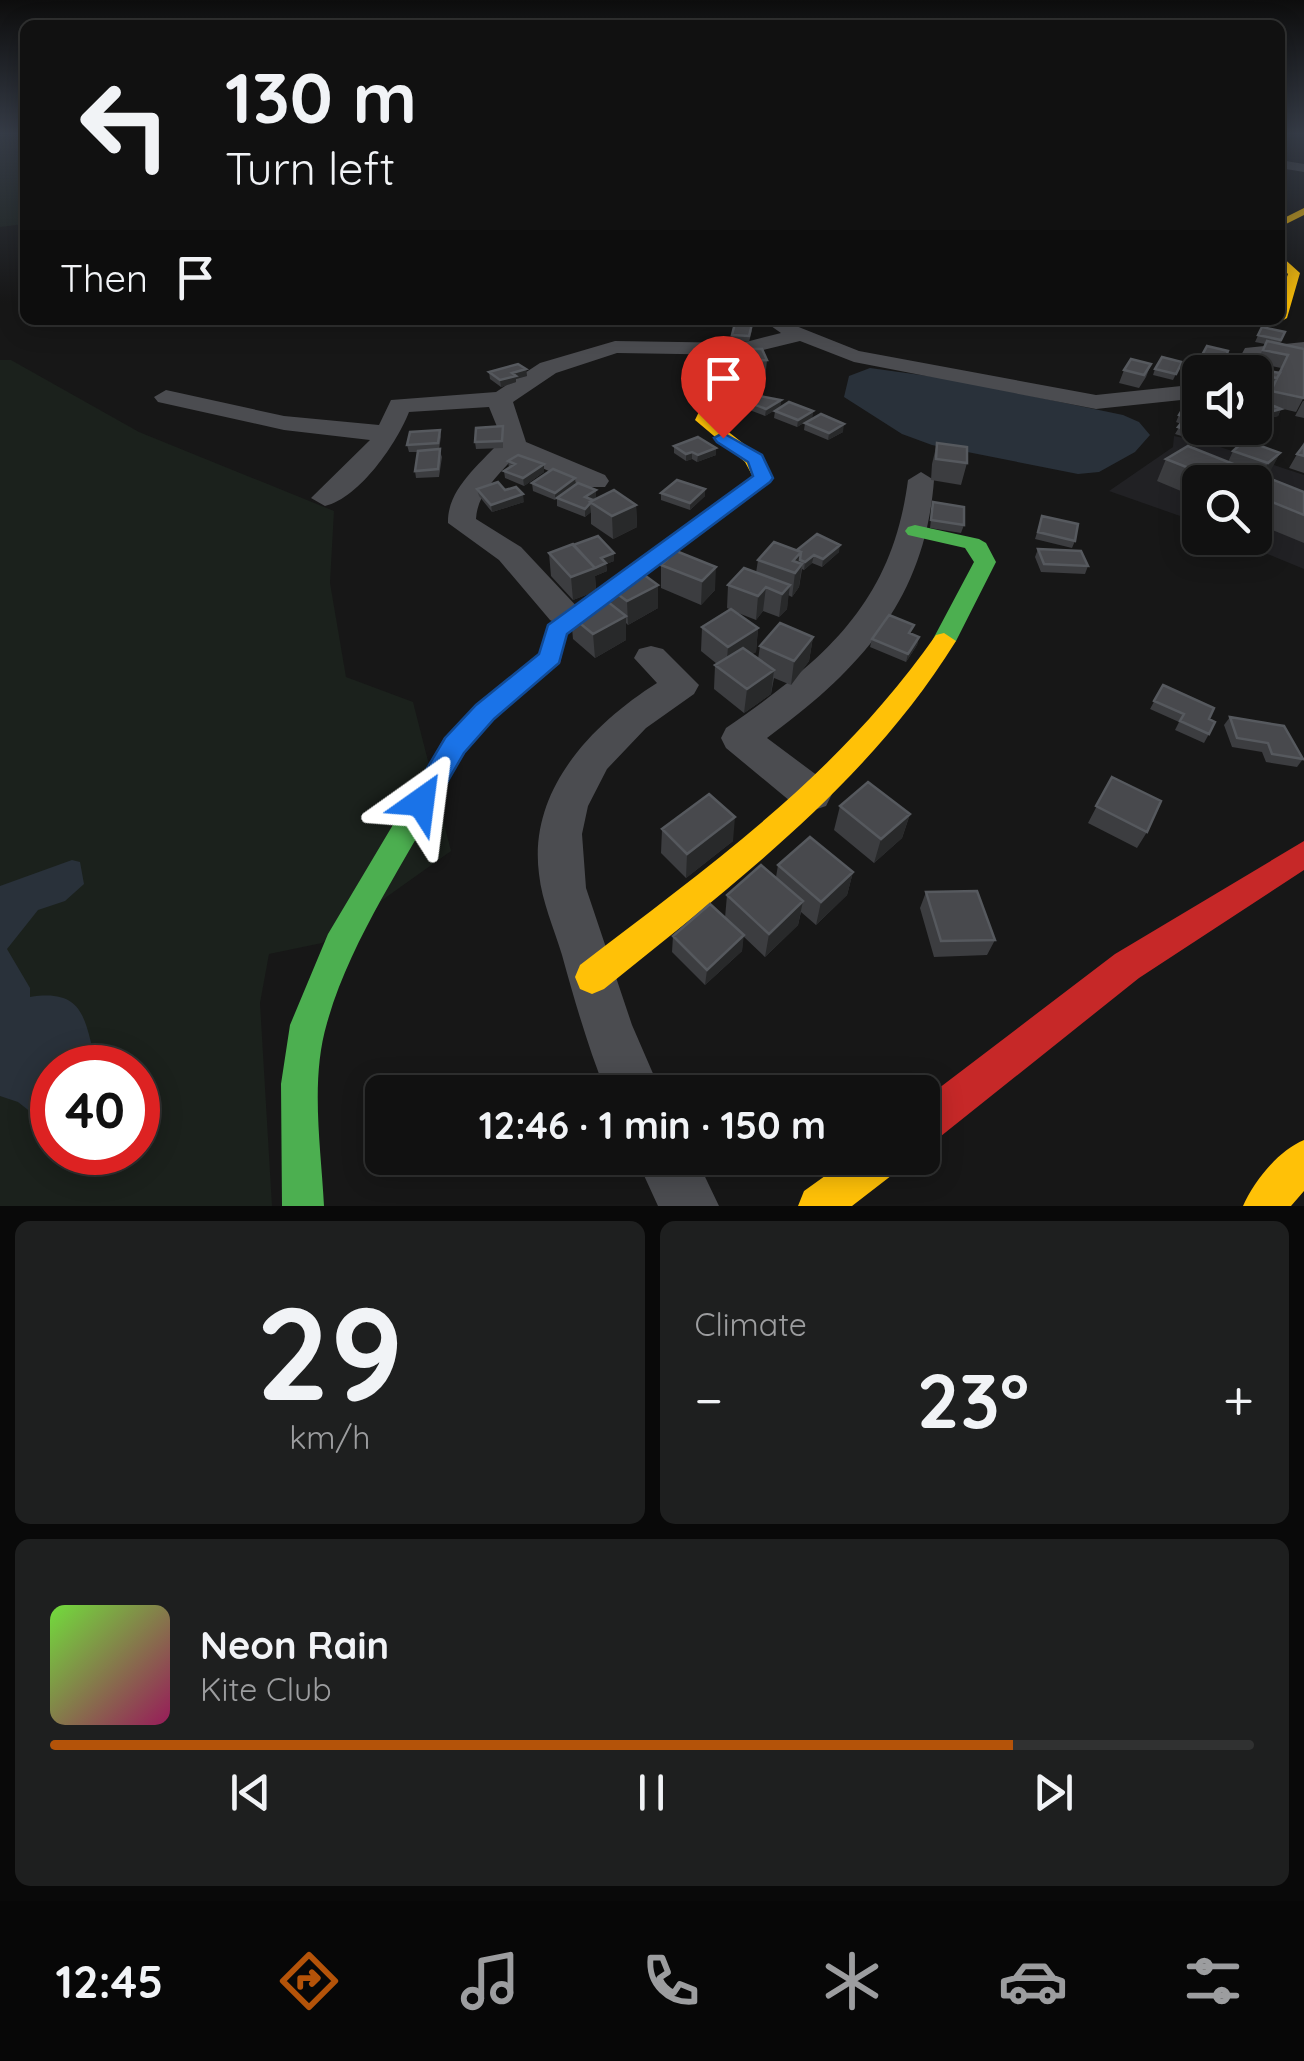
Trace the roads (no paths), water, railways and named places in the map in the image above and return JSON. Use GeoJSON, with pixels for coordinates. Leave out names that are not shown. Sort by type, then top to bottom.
{"type":"FeatureCollection","features":[{"type":"Feature","properties":{"kind":"main road"},"geometry":{"type":"LineString","coordinates":[[1285,264],[1294,274],[1285,303]]}},
{"type":"Feature","properties":{"kind":"main road"},"geometry":{"type":"LineString","coordinates":[[1283,325],[1304,339]]}},
{"type":"Feature","properties":{"kind":"main road"},"geometry":{"type":"LineString","coordinates":[[303,1206],[300,1084],[308,1025],[340,946],[454,746],[485,712],[551,658],[556,631],[764,478],[756,459],[703,420],[717,391],[707,376],[720,349]]}},
{"type":"Feature","properties":{"kind":"main road"},"geometry":{"type":"LineString","coordinates":[[592,977],[811,794],[916,682],[937,653],[986,562],[972,544],[915,532]]}},
{"type":"Feature","properties":{"kind":"main road"},"geometry":{"type":"LineString","coordinates":[[940,1112],[1127,966],[1304,854]]}},
{"type":"Feature","properties":{"kind":"main road"},"geometry":{"type":"LineString","coordinates":[[1264,1206],[1304,1160]]}},
{"type":"Feature","properties":{"kind":"main road"},"geometry":{"type":"LineString","coordinates":[[819,1206],[860,1175]]}},
{"type":"Feature","properties":{"kind":"street"},"geometry":{"type":"LineString","coordinates":[[783,325],[854,356],[1096,402],[1182,393]]}},
{"type":"Feature","properties":{"kind":"street"},"geometry":{"type":"LineString","coordinates":[[325,498],[372,459],[389,434],[399,405],[502,399],[548,368],[615,347],[757,347],[802,334]]}},
{"type":"Feature","properties":{"kind":"street"},"geometry":{"type":"LineString","coordinates":[[1252,355],[1304,348]]}},
{"type":"Feature","properties":{"kind":"street"},"geometry":{"type":"LineString","coordinates":[[166,397],[284,422],[389,434]]}},
{"type":"Feature","properties":{"kind":"street"},"geometry":{"type":"LineString","coordinates":[[502,399],[502,410],[513,428],[511,445],[464,502],[462,523],[502,545],[535,580],[551,605],[570,619]]}},
{"type":"Feature","properties":{"kind":"street"},"geometry":{"type":"LineString","coordinates":[[511,445],[594,481]]}},
{"type":"Feature","properties":{"kind":"street"},"geometry":{"type":"LineString","coordinates":[[811,794],[740,738],[778,712],[854,638],[891,589],[915,532],[921,480]]}},
{"type":"Feature","properties":{"kind":"street"},"geometry":{"type":"LineString","coordinates":[[626,1075],[612,1048],[560,867],[564,819],[580,776],[606,739],[636,713],[681,684],[651,658]]}},
{"type":"Feature","properties":{"kind":"street"},"geometry":{"type":"LineString","coordinates":[[674,1175],[689,1206]]}}]}
